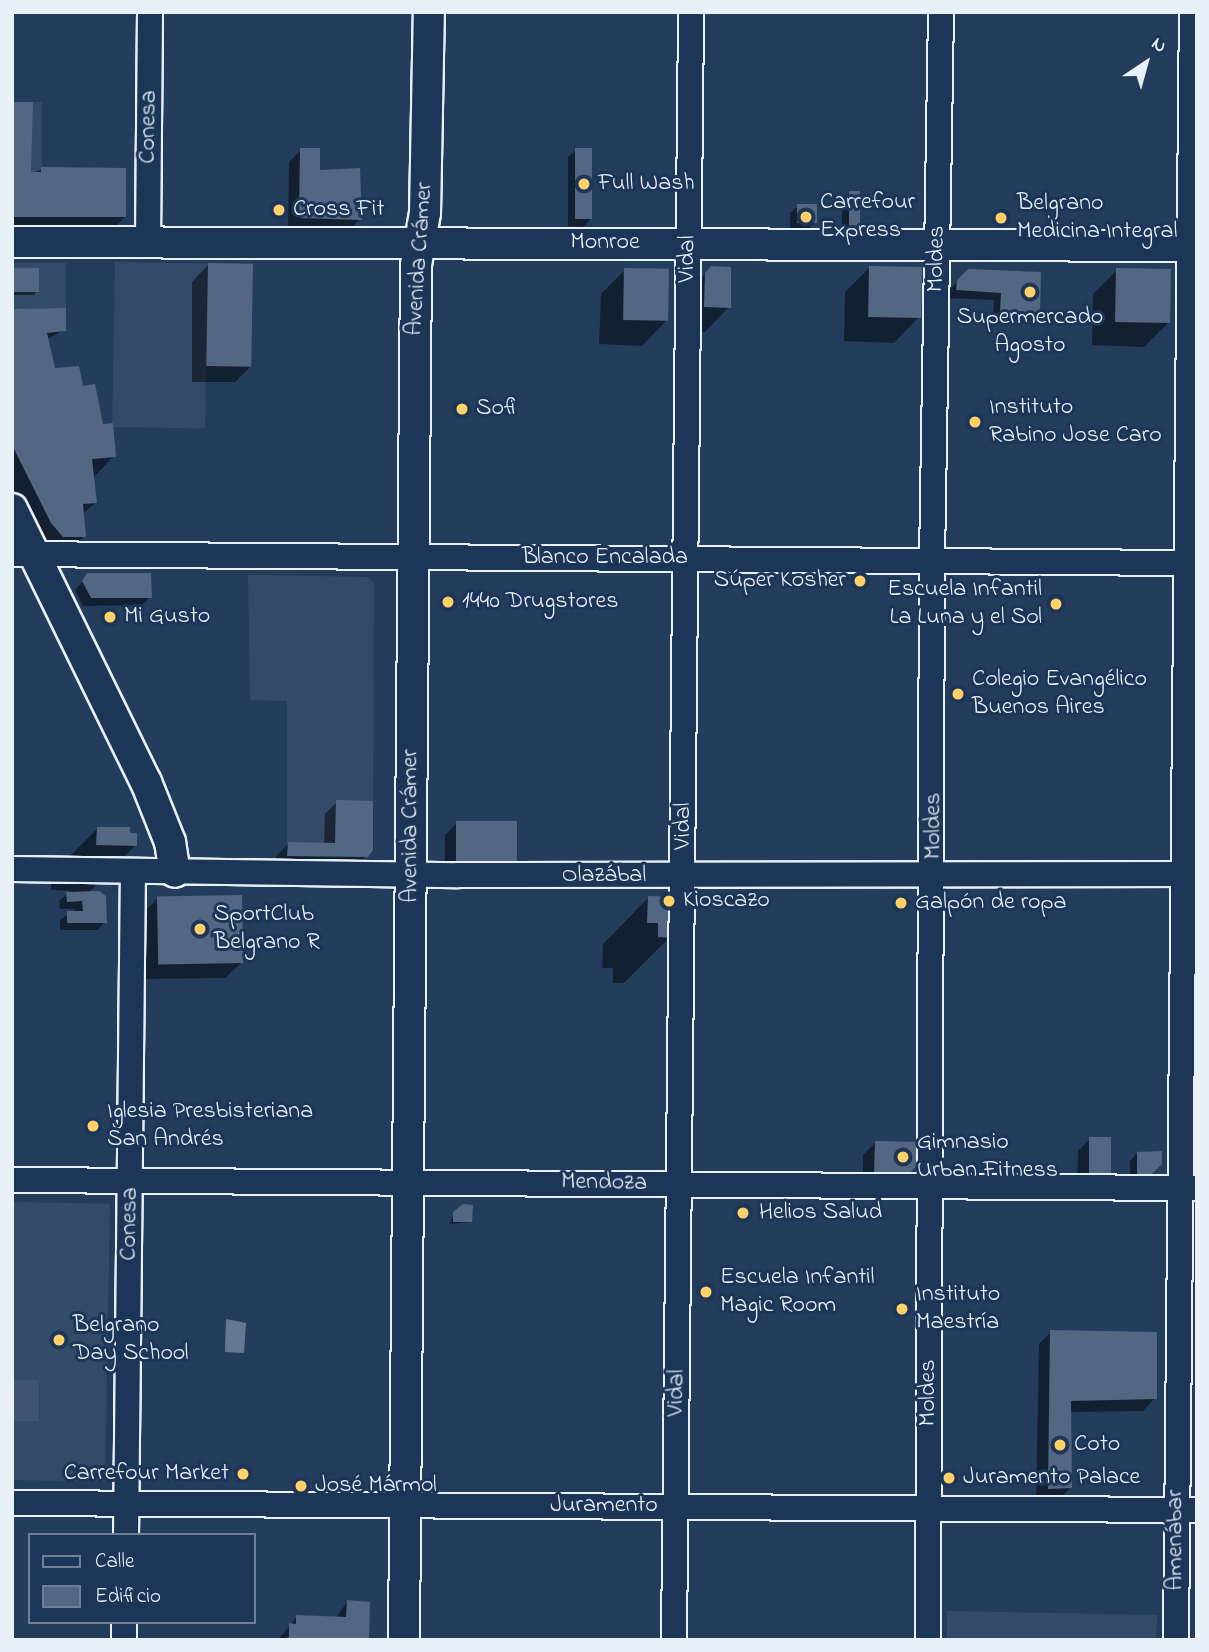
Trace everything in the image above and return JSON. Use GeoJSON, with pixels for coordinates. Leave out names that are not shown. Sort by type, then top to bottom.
{"type":"FeatureCollection","features":[{"type":"Feature","properties":{"kind":"main road","name":"Avenida Crámer"},"geometry":{"type":"LineString","coordinates":[[404,1640],[416,265],[425,213],[429,12]]}},
{"type":"Feature","properties":{"kind":"main road","name":"Monroe"},"geometry":{"type":"LineString","coordinates":[[12,242],[420,241],[1192,246]]}},
{"type":"Feature","properties":{"kind":"main road"},"geometry":{"type":"LineString","coordinates":[[12,509],[25,554],[161,816],[175,872]]}},
{"type":"Feature","properties":{"kind":"street","name":"Conesa"},"geometry":{"type":"LineString","coordinates":[[148,242],[150,12]]}},
{"type":"Feature","properties":{"kind":"street","name":"Vidal"},"geometry":{"type":"LineString","coordinates":[[674,1640],[691,12]]}},
{"type":"Feature","properties":{"kind":"street","name":"Moldes"},"geometry":{"type":"LineString","coordinates":[[928,1640],[934,877],[932,560],[941,12]]}},
{"type":"Feature","properties":{"kind":"street","name":"Amenábar"},"geometry":{"type":"LineString","coordinates":[[1176,1640],[1186,1510],[1192,12]]}},
{"type":"Feature","properties":{"kind":"street","name":"Blanco Encalada"},"geometry":{"type":"LineString","coordinates":[[25,554],[1191,563]]}},
{"type":"Feature","properties":{"kind":"street","name":"Olazábal"},"geometry":{"type":"LineString","coordinates":[[12,869],[411,875],[934,877],[1190,874]]}},
{"type":"Feature","properties":{"kind":"street","name":"Conesa"},"geometry":{"type":"LineString","coordinates":[[126,1533],[133,872]]}},
{"type":"Feature","properties":{"kind":"street","name":"Mendoza"},"geometry":{"type":"LineString","coordinates":[[12,1180],[1188,1188]]}},
{"type":"Feature","properties":{"kind":"street","name":"Juramento"},"geometry":{"type":"LineString","coordinates":[[12,1503],[1186,1510]]}},
{"type":"Feature","properties":{"kind":"shaded area"},"geometry":{"type":"Polygon","coordinates":[[[12,102],[42,102],[42,217],[12,217],[12,102]]]}},
{"type":"Feature","properties":{"kind":"shaded area"},"geometry":{"type":"Polygon","coordinates":[[[115,262],[208,264],[205,429],[112,427],[115,262]]]}},
{"type":"Feature","properties":{"kind":"shaded area"},"geometry":{"type":"Polygon","coordinates":[[[12,263],[66,263],[66,331],[12,331],[12,263]]]}},
{"type":"Feature","properties":{"kind":"shaded area"},"geometry":{"type":"Polygon","coordinates":[[[248,575],[368,577],[374,583],[373,850],[368,857],[287,856],[287,701],[250,700],[248,575]]]}},
{"type":"Feature","properties":{"kind":"shaded area","name":"Belgrano Day School"},"geometry":{"type":"Polygon","coordinates":[[[12,1202],[110,1204],[105,1482],[12,1480],[12,1202]]]}},
{"type":"Feature","properties":{"kind":"shaded area"},"geometry":{"type":"Polygon","coordinates":[[[226,1319],[246,1323],[244,1353],[225,1352],[226,1319]]]}},
{"type":"Feature","properties":{"kind":"shaded area"},"geometry":{"type":"Polygon","coordinates":[[[12,1380],[39,1380],[39,1421],[12,1421],[12,1380]]]}},
{"type":"Feature","properties":{"kind":"shaded area"},"geometry":{"type":"Polygon","coordinates":[[[947,1611],[1157,1615],[1156,1640],[947,1640],[947,1611]]]}},
{"type":"Feature","properties":{"kind":"building"},"geometry":{"type":"Polygon","coordinates":[[[12,102],[33,102],[31,172],[41,172],[41,167],[126,168],[126,217],[12,217],[12,102]]]}},
{"type":"Feature","properties":{"kind":"building"},"geometry":{"type":"Polygon","coordinates":[[[300,148],[320,148],[320,170],[360,168],[362,220],[299,218],[300,148]]]}},
{"type":"Feature","properties":{"kind":"building","name":"Full Wash"},"geometry":{"type":"Polygon","coordinates":[[[575,148],[592,148],[592,219],[575,219],[575,148]]]}},
{"type":"Feature","properties":{"kind":"building"},"geometry":{"type":"Polygon","coordinates":[[[849,191],[860,191],[860,227],[849,227],[849,191]]]}},
{"type":"Feature","properties":{"kind":"building"},"geometry":{"type":"Polygon","coordinates":[[[797,204],[817,204],[817,223],[797,223],[797,204]]]}},
{"type":"Feature","properties":{"kind":"building"},"geometry":{"type":"Polygon","coordinates":[[[208,263],[253,264],[251,367],[206,366],[208,263]]]}},
{"type":"Feature","properties":{"kind":"building"},"geometry":{"type":"Polygon","coordinates":[[[711,266],[731,267],[731,308],[704,307],[705,273],[711,266]]]}},
{"type":"Feature","properties":{"kind":"building"},"geometry":{"type":"Polygon","coordinates":[[[869,266],[922,267],[921,318],[868,317],[869,266]]]}},
{"type":"Feature","properties":{"kind":"building"},"geometry":{"type":"Polygon","coordinates":[[[12,268],[39,268],[39,292],[12,292],[12,268]]]}},
{"type":"Feature","properties":{"kind":"building"},"geometry":{"type":"Polygon","coordinates":[[[624,268],[669,269],[668,321],[623,320],[624,268]]]}},
{"type":"Feature","properties":{"kind":"building"},"geometry":{"type":"Polygon","coordinates":[[[1116,268],[1171,269],[1170,323],[1115,322],[1116,268]]]}},
{"type":"Feature","properties":{"kind":"building"},"geometry":{"type":"Polygon","coordinates":[[[968,269],[1041,272],[1040,314],[1000,312],[1001,293],[956,290],[957,280],[968,269]]]}},
{"type":"Feature","properties":{"kind":"building"},"geometry":{"type":"Polygon","coordinates":[[[66,308],[66,331],[47,333],[55,368],[79,366],[83,386],[95,384],[103,424],[113,423],[116,457],[92,459],[97,503],[83,504],[86,537],[63,537],[51,523],[12,445],[12,309],[66,308]]]}},
{"type":"Feature","properties":{"kind":"building"},"geometry":{"type":"Polygon","coordinates":[[[87,573],[151,573],[152,598],[91,598],[82,581],[87,573]]]}},
{"type":"Feature","properties":{"kind":"building"},"geometry":{"type":"Polygon","coordinates":[[[336,800],[373,801],[373,850],[368,857],[287,856],[288,842],[335,843],[336,800]]]}},
{"type":"Feature","properties":{"kind":"building"},"geometry":{"type":"Polygon","coordinates":[[[456,821],[517,821],[517,862],[456,862],[456,821]]]}},
{"type":"Feature","properties":{"kind":"building"},"geometry":{"type":"Polygon","coordinates":[[[97,827],[130,827],[130,833],[137,833],[137,846],[96,845],[97,827]]]}},
{"type":"Feature","properties":{"kind":"building"},"geometry":{"type":"Polygon","coordinates":[[[99,891],[106,896],[107,923],[67,923],[67,911],[83,911],[82,901],[67,902],[66,892],[99,891]]]}},
{"type":"Feature","properties":{"kind":"building","name":"SportClub Belgrano R"},"geometry":{"type":"Polygon","coordinates":[[[242,895],[243,963],[158,964],[157,896],[242,895]]]}},
{"type":"Feature","properties":{"kind":"building"},"geometry":{"type":"Polygon","coordinates":[[[648,896],[673,897],[672,938],[658,937],[658,923],[647,923],[648,896]]]}},
{"type":"Feature","properties":{"kind":"building"},"geometry":{"type":"Polygon","coordinates":[[[1089,1137],[1111,1137],[1111,1177],[1089,1177],[1089,1137]]]}},
{"type":"Feature","properties":{"kind":"building"},"geometry":{"type":"Polygon","coordinates":[[[875,1141],[919,1142],[918,1164],[908,1175],[874,1175],[875,1141]]]}},
{"type":"Feature","properties":{"kind":"building"},"geometry":{"type":"Polygon","coordinates":[[[1162,1151],[1162,1164],[1152,1174],[1137,1174],[1137,1152],[1162,1151]]]}},
{"type":"Feature","properties":{"kind":"building"},"geometry":{"type":"Polygon","coordinates":[[[463,1204],[473,1205],[472,1222],[453,1222],[453,1212],[463,1204]]]}},
{"type":"Feature","properties":{"kind":"building","name":"Coto"},"geometry":{"type":"Polygon","coordinates":[[[1050,1330],[1157,1332],[1157,1399],[1071,1401],[1072,1488],[1048,1489],[1050,1330]]]}},
{"type":"Feature","properties":{"kind":"building"},"geometry":{"type":"Polygon","coordinates":[[[347,1600],[370,1602],[369,1640],[280,1640],[289,1637],[289,1623],[296,1624],[296,1615],[346,1617],[347,1600]]]}},
{"type":"Feature","properties":{"kind":"place","name":"Full Wash"},"geometry":{"type":"Point","coordinates":[584,184]}},
{"type":"Feature","properties":{"kind":"place","name":"Cross Fit"},"geometry":{"type":"Point","coordinates":[279,210]}},
{"type":"Feature","properties":{"kind":"place","name":"Carrefour Express"},"geometry":{"type":"Point","coordinates":[806,217]}},
{"type":"Feature","properties":{"kind":"place","name":"Belgrano Medicina Integral"},"geometry":{"type":"Point","coordinates":[1001,218]}},
{"type":"Feature","properties":{"kind":"place","name":"Supermercado Agosto"},"geometry":{"type":"Point","coordinates":[1030,292]}},
{"type":"Feature","properties":{"kind":"place","name":"Sofi"},"geometry":{"type":"Point","coordinates":[462,409]}},
{"type":"Feature","properties":{"kind":"place","name":"Instituto Rabino Jose Caro"},"geometry":{"type":"Point","coordinates":[975,422]}},
{"type":"Feature","properties":{"kind":"place","name":"Súper Kosher"},"geometry":{"type":"Point","coordinates":[860,581]}},
{"type":"Feature","properties":{"kind":"place","name":"1440 Drugstores"},"geometry":{"type":"Point","coordinates":[448,602]}},
{"type":"Feature","properties":{"kind":"place","name":"Escuela Infantil La Luna y el Sol"},"geometry":{"type":"Point","coordinates":[1056,604]}},
{"type":"Feature","properties":{"kind":"place","name":"Mi Gusto"},"geometry":{"type":"Point","coordinates":[110,617]}},
{"type":"Feature","properties":{"kind":"place","name":"Colegio Evangélico Buenos Aires"},"geometry":{"type":"Point","coordinates":[958,694]}},
{"type":"Feature","properties":{"kind":"place","name":"Kioscazo"},"geometry":{"type":"Point","coordinates":[669,901]}},
{"type":"Feature","properties":{"kind":"place","name":"Galpón de ropa"},"geometry":{"type":"Point","coordinates":[901,903]}},
{"type":"Feature","properties":{"kind":"place","name":"SportClub Belgrano R"},"geometry":{"type":"Point","coordinates":[200,929]}},
{"type":"Feature","properties":{"kind":"place","name":"Iglesia Presbisteriana San Andrés"},"geometry":{"type":"Point","coordinates":[93,1126]}},
{"type":"Feature","properties":{"kind":"place","name":"Gimnasio Urban Fitness"},"geometry":{"type":"Point","coordinates":[903,1157]}},
{"type":"Feature","properties":{"kind":"place","name":"Helios Salud"},"geometry":{"type":"Point","coordinates":[743,1213]}},
{"type":"Feature","properties":{"kind":"place","name":"Escuela Infantil Magic Room"},"geometry":{"type":"Point","coordinates":[706,1292]}},
{"type":"Feature","properties":{"kind":"place","name":"Instituto Maestría"},"geometry":{"type":"Point","coordinates":[902,1309]}},
{"type":"Feature","properties":{"kind":"place","name":"Belgrano Day School"},"geometry":{"type":"Point","coordinates":[59,1340]}},
{"type":"Feature","properties":{"kind":"place","name":"Coto"},"geometry":{"type":"Point","coordinates":[1060,1445]}},
{"type":"Feature","properties":{"kind":"place","name":"Carrefour Market"},"geometry":{"type":"Point","coordinates":[243,1474]}},
{"type":"Feature","properties":{"kind":"place","name":"Juramento Palace"},"geometry":{"type":"Point","coordinates":[949,1478]}},
{"type":"Feature","properties":{"kind":"place","name":"José Mármol"},"geometry":{"type":"Point","coordinates":[301,1486]}}]}
